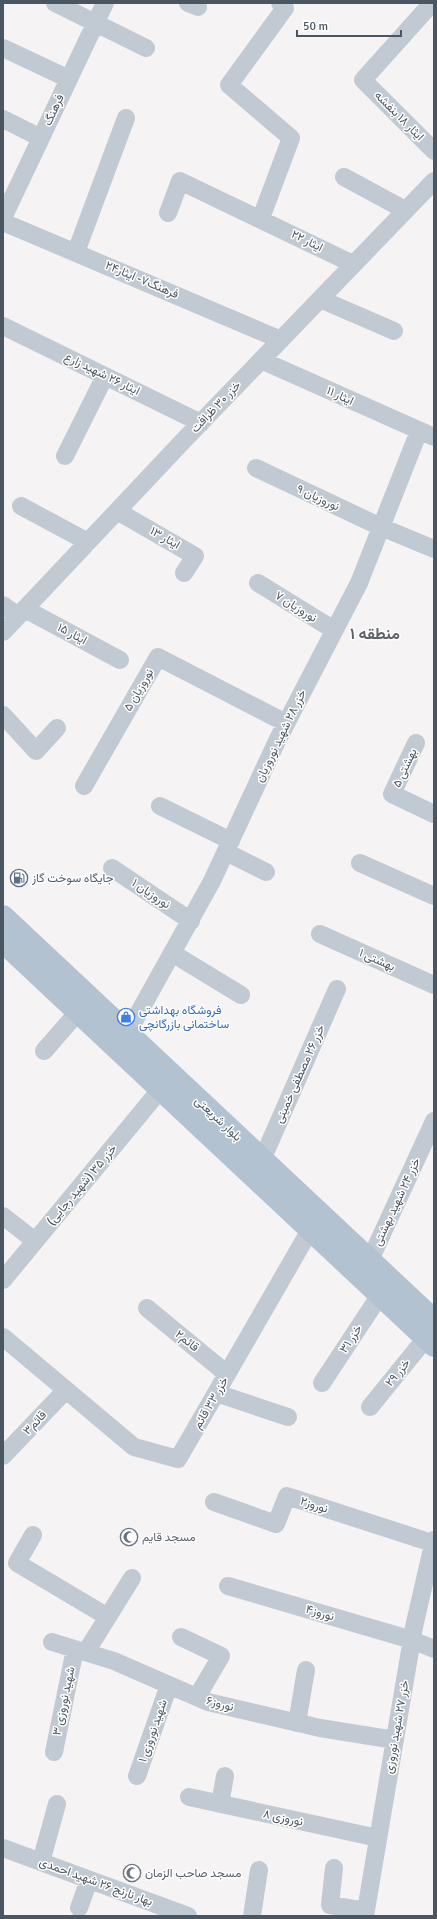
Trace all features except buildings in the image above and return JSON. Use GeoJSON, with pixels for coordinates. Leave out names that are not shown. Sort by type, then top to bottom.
{"type":"FeatureCollection","features":[{"type":"Feature","properties":{"kind":"main road","name":"بلوار شریعتی"},"geometry":{"type":"LineString","coordinates":[[3,916],[127,1034],[370,1260],[431,1335]]}},
{"type":"Feature","properties":{"kind":"main road","name":"بلوار شریعتی"},"geometry":{"type":"LineString","coordinates":[[3,942],[380,1295],[431,1335]]}},
{"type":"Feature","properties":{"kind":"street"},"geometry":{"type":"LineString","coordinates":[[55,3],[146,48]]}},
{"type":"Feature","properties":{"kind":"street","name":"فرهنگ"},"geometry":{"type":"LineString","coordinates":[[3,218],[9,188],[41,138],[105,3]]}},
{"type":"Feature","properties":{"kind":"street"},"geometry":{"type":"LineString","coordinates":[[261,218],[290,138],[229,85],[285,8],[280,3]]}},
{"type":"Feature","properties":{"kind":"street","name":"ایثار ۱۸ بنفشه"},"geometry":{"type":"LineString","coordinates":[[432,3],[363,80],[434,151]]}},
{"type":"Feature","properties":{"kind":"street"},"geometry":{"type":"LineString","coordinates":[[3,48],[69,79]]}},
{"type":"Feature","properties":{"kind":"street"},"geometry":{"type":"LineString","coordinates":[[76,252],[126,118]]}},
{"type":"Feature","properties":{"kind":"street"},"geometry":{"type":"LineString","coordinates":[[3,119],[41,138]]}},
{"type":"Feature","properties":{"kind":"street"},"geometry":{"type":"LineString","coordinates":[[344,177],[405,210]]}},
{"type":"Feature","properties":{"kind":"street","name":"ایثار ۲۲"},"geometry":{"type":"LineString","coordinates":[[168,213],[180,181],[261,218],[354,264]]}},
{"type":"Feature","properties":{"kind":"street","name":"خزر ۳۰ ظرافت"},"geometry":{"type":"LineString","coordinates":[[3,632],[201,422],[405,210],[433,183]]}},
{"type":"Feature","properties":{"kind":"street","name":"فرهنگ۷- ایثار۲۴"},"geometry":{"type":"LineString","coordinates":[[3,222],[281,340]]}},
{"type":"Feature","properties":{"kind":"street"},"geometry":{"type":"LineString","coordinates":[[320,299],[394,331]]}},
{"type":"Feature","properties":{"kind":"street","name":"ایثار ۲۶ شهید زارع"},"geometry":{"type":"LineString","coordinates":[[3,326],[201,422]]}},
{"type":"Feature","properties":{"kind":"street","name":"ایثار ۱۱"},"geometry":{"type":"LineString","coordinates":[[261,360],[427,434]]}},
{"type":"Feature","properties":{"kind":"street"},"geometry":{"type":"LineString","coordinates":[[65,456],[105,376]]}},
{"type":"Feature","properties":{"kind":"street","name":"خزر ۲۸ شهید نوروزیان"},"geometry":{"type":"LineString","coordinates":[[127,1034],[191,921],[286,723],[359,583],[381,527],[427,434]]}},
{"type":"Feature","properties":{"kind":"street","name":"نوروزیان ۹"},"geometry":{"type":"LineString","coordinates":[[256,468],[381,527],[434,549]]}},
{"type":"Feature","properties":{"kind":"street"},"geometry":{"type":"LineString","coordinates":[[21,506],[88,542]]}},
{"type":"Feature","properties":{"kind":"street","name":"ایثار ۱۳"},"geometry":{"type":"LineString","coordinates":[[117,510],[196,556],[184,573]]}},
{"type":"Feature","properties":{"kind":"street","name":"نوروزیان ۷"},"geometry":{"type":"LineString","coordinates":[[258,583],[334,630]]}},
{"type":"Feature","properties":{"kind":"street","name":"ایثار ۱۵"},"geometry":{"type":"LineString","coordinates":[[3,605],[21,612],[120,660]]}},
{"type":"Feature","properties":{"kind":"street","name":"نوروزیان ۵"},"geometry":{"type":"LineString","coordinates":[[84,786],[158,657],[286,723]]}},
{"type":"Feature","properties":{"kind":"street"},"geometry":{"type":"LineString","coordinates":[[3,715],[36,751],[57,728]]}},
{"type":"Feature","properties":{"kind":"street","name":"بهشتی ۵"},"geometry":{"type":"LineString","coordinates":[[416,743],[392,794],[434,814]]}},
{"type":"Feature","properties":{"kind":"street"},"geometry":{"type":"LineString","coordinates":[[160,806],[228,846],[266,872]]}},
{"type":"Feature","properties":{"kind":"street"},"geometry":{"type":"LineString","coordinates":[[360,863],[434,896]]}},
{"type":"Feature","properties":{"kind":"street","name":"نوروزیان ۱"},"geometry":{"type":"LineString","coordinates":[[112,868],[191,921]]}},
{"type":"Feature","properties":{"kind":"street","name":"بهشتی ۱"},"geometry":{"type":"LineString","coordinates":[[320,934],[434,985]]}},
{"type":"Feature","properties":{"kind":"street"},"geometry":{"type":"LineString","coordinates":[[172,953],[241,995]]}},
{"type":"Feature","properties":{"kind":"street","name":"خزر ۲۶ مصطفی خمینی"},"geometry":{"type":"LineString","coordinates":[[262,1160],[337,989]]}},
{"type":"Feature","properties":{"kind":"street"},"geometry":{"type":"LineString","coordinates":[[44,1051],[77,1012]]}},
{"type":"Feature","properties":{"kind":"street","name":"خزر ۳۵ (شهید رجایی)"},"geometry":{"type":"LineString","coordinates":[[3,1280],[160,1090]]}},
{"type":"Feature","properties":{"kind":"street","name":"خزر ۲۴ شهید بهشتی"},"geometry":{"type":"LineString","coordinates":[[370,1260],[430,1141],[434,1121]]}},
{"type":"Feature","properties":{"kind":"street"},"geometry":{"type":"LineString","coordinates":[[3,1216],[35,1241]]}},
{"type":"Feature","properties":{"kind":"street","name":"خزر ۳۳ قائم"},"geometry":{"type":"LineString","coordinates":[[66,1390],[134,1447],[178,1459],[310,1230]]}},
{"type":"Feature","properties":{"kind":"street","name":"خزر ۳۱"},"geometry":{"type":"LineString","coordinates":[[322,1383],[380,1295]]}},
{"type":"Feature","properties":{"kind":"street","name":"قائم۲"},"geometry":{"type":"LineString","coordinates":[[147,1308],[227,1374]]}},
{"type":"Feature","properties":{"kind":"street","name":"خزر ۲۹"},"geometry":{"type":"LineString","coordinates":[[370,1407],[431,1335]]}},
{"type":"Feature","properties":{"kind":"street"},"geometry":{"type":"LineString","coordinates":[[3,1337],[66,1390]]}},
{"type":"Feature","properties":{"kind":"street","name":"قائم۳"},"geometry":{"type":"LineString","coordinates":[[3,1456],[66,1390]]}},
{"type":"Feature","properties":{"kind":"street"},"geometry":{"type":"LineString","coordinates":[[216,1393],[288,1417]]}},
{"type":"Feature","properties":{"kind":"street","name":"نوروز۲"},"geometry":{"type":"LineString","coordinates":[[214,1502],[276,1524],[287,1496],[433,1541]]}},
{"type":"Feature","properties":{"kind":"street"},"geometry":{"type":"LineString","coordinates":[[33,1535],[17,1562],[108,1617]]}},
{"type":"Feature","properties":{"kind":"street","name":"خزر ۲۷ شهید نوروزی"},"geometry":{"type":"LineString","coordinates":[[365,1913],[412,1640],[433,1541]]}},
{"type":"Feature","properties":{"kind":"street"},"geometry":{"type":"LineString","coordinates":[[80,1651],[108,1617],[132,1578]]}},
{"type":"Feature","properties":{"kind":"street","name":"نوروز۴"},"geometry":{"type":"LineString","coordinates":[[228,1586],[412,1640],[434,1649]]}},
{"type":"Feature","properties":{"kind":"street"},"geometry":{"type":"LineString","coordinates":[[181,1637],[220,1656],[196,1697]]}},
{"type":"Feature","properties":{"kind":"street","name":"نوروز۶"},"geometry":{"type":"LineString","coordinates":[[52,1642],[114,1661],[208,1702],[297,1722],[394,1740]]}},
{"type":"Feature","properties":{"kind":"street","name":"شهید نوروزی ۳"},"geometry":{"type":"LineString","coordinates":[[54,1752],[80,1651]]}},
{"type":"Feature","properties":{"kind":"street"},"geometry":{"type":"LineString","coordinates":[[297,1722],[306,1670]]}},
{"type":"Feature","properties":{"kind":"street","name":"شهید نوروزی ۱"},"geometry":{"type":"LineString","coordinates":[[137,1776],[169,1685]]}},
{"type":"Feature","properties":{"kind":"street"},"geometry":{"type":"LineString","coordinates":[[220,1804],[225,1776]]}},
{"type":"Feature","properties":{"kind":"street","name":"نوروزی ۸"},"geometry":{"type":"LineString","coordinates":[[189,1797],[378,1838]]}},
{"type":"Feature","properties":{"kind":"street"},"geometry":{"type":"LineString","coordinates":[[41,1862],[57,1804]]}},
{"type":"Feature","properties":{"kind":"street","name":"بهار نارنج ۲۶ شهید احمدی"},"geometry":{"type":"LineString","coordinates":[[3,1848],[89,1880],[161,1911],[188,1916]]}},
{"type":"Feature","properties":{"kind":"street"},"geometry":{"type":"LineString","coordinates":[[334,1868],[330,1905],[365,1913]]}},
{"type":"Feature","properties":{"kind":"street"},"geometry":{"type":"LineString","coordinates":[[252,1916],[259,1870]]}},
{"type":"Feature","properties":{"kind":"street"},"geometry":{"type":"LineString","coordinates":[[79,1908],[89,1880]]}},
{"type":"Feature","properties":{"kind":"place","name":"جایگاه سوخت گاز"},"geometry":{"type":"Point","coordinates":[19,878]}},
{"type":"Feature","properties":{"kind":"place","name":"فروشگاه بهداشتی ساختمانی بازرگانچی"},"geometry":{"type":"Point","coordinates":[126,1017]}},
{"type":"Feature","properties":{"kind":"place","name":"مسجد قایم"},"geometry":{"type":"Point","coordinates":[129,1537]}},
{"type":"Feature","properties":{"kind":"place","name":"مسجد صاحب الزمان"},"geometry":{"type":"Point","coordinates":[132,1873]}},
{"type":"Feature","properties":{"kind":"district","name":"منطقه ۱"},"geometry":{"type":"Point","coordinates":[375,634]}}]}
